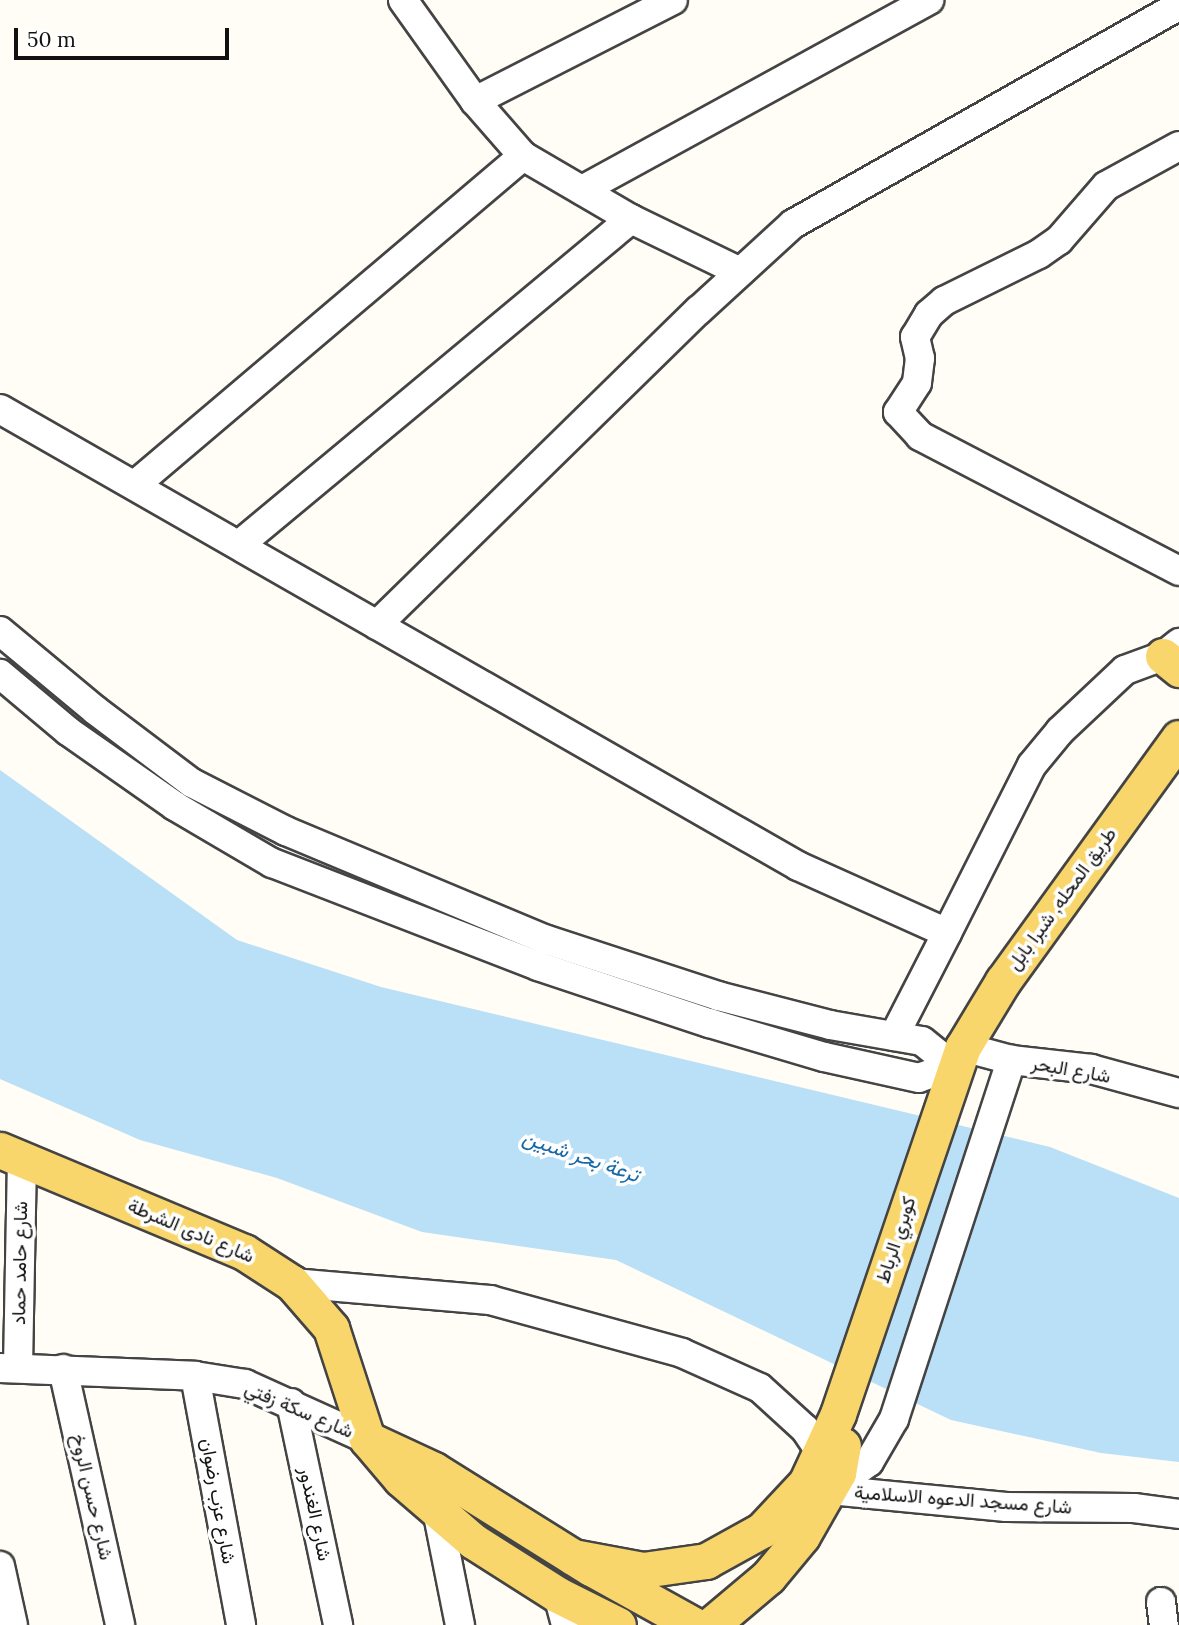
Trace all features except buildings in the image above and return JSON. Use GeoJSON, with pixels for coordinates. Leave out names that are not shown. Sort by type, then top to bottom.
{"type":"FeatureCollection","features":[{"type":"Feature","properties":{"kind":"main road","name":"طريق المحله, شبرا بابل"},"geometry":{"type":"LineString","coordinates":[[958,1057],[1003,981],[1179,738]]}},
{"type":"Feature","properties":{"kind":"main road","name":"كوبري الرباط"},"geometry":{"type":"LineString","coordinates":[[573,1557],[643,1570],[706,1561],[735,1548],[778,1516],[806,1483],[822,1454],[841,1403],[958,1057]]}},
{"type":"Feature","properties":{"kind":"main road","name":"شارع نادى الشرطة"},"geometry":{"type":"LineString","coordinates":[[11,1154],[244,1252],[292,1283],[331,1328],[367,1439]]}},
{"type":"Feature","properties":{"kind":"main road"},"geometry":{"type":"LineString","coordinates":[[711,1625],[748,1596],[786,1558],[830,1490],[842,1452],[841,1403]]}},
{"type":"Feature","properties":{"kind":"main road"},"geometry":{"type":"LineString","coordinates":[[367,1439],[434,1470],[573,1557],[694,1625]]}},
{"type":"Feature","properties":{"kind":"main road","name":"شارع سكة زفتي"},"geometry":{"type":"LineString","coordinates":[[367,1439],[438,1515],[562,1610],[618,1625]]}},
{"type":"Feature","properties":{"kind":"street"},"geometry":{"type":"LineString","coordinates":[[403,0],[475,101],[523,156],[631,219],[740,272]]}},
{"type":"Feature","properties":{"kind":"street"},"geometry":{"type":"LineString","coordinates":[[475,101],[673,0]]}},
{"type":"Feature","properties":{"kind":"street"},"geometry":{"type":"LineString","coordinates":[[582,190],[929,0]]}},
{"type":"Feature","properties":{"kind":"street"},"geometry":{"type":"LineString","coordinates":[[377,625],[740,272],[793,224],[1179,6]]}},
{"type":"Feature","properties":{"kind":"street"},"geometry":{"type":"LineString","coordinates":[[1179,146],[1106,186],[1059,240],[1039,254],[944,301],[929,314],[915,337],[920,358],[917,383],[898,412],[920,436],[1179,571]]}},
{"type":"Feature","properties":{"kind":"street"},"geometry":{"type":"LineString","coordinates":[[135,485],[523,156]]}},
{"type":"Feature","properties":{"kind":"street"},"geometry":{"type":"LineString","coordinates":[[239,545],[631,219]]}},
{"type":"Feature","properties":{"kind":"street"},"geometry":{"type":"LineString","coordinates":[[0,409],[798,866],[947,933]]}},
{"type":"Feature","properties":{"kind":"street"},"geometry":{"type":"LineString","coordinates":[[0,631],[94,710],[192,783],[286,831],[547,940],[718,996],[830,1025],[922,1041],[958,1057]]}},
{"type":"Feature","properties":{"kind":"street"},"geometry":{"type":"LineString","coordinates":[[894,1036],[1032,765],[1060,731],[1125,670],[1174,658]]}},
{"type":"Feature","properties":{"kind":"street"},"geometry":{"type":"LineString","coordinates":[[0,674],[68,731],[175,806],[272,863],[538,966],[735,1030],[919,1078],[958,1057]]}},
{"type":"Feature","properties":{"kind":"street","name":"شارع البحر"},"geometry":{"type":"LineString","coordinates":[[958,1057],[1091,1069],[1179,1093]]}},
{"type":"Feature","properties":{"kind":"street"},"geometry":{"type":"LineString","coordinates":[[830,1490],[869,1462],[894,1419],[1011,1060]]}},
{"type":"Feature","properties":{"kind":"street","name":"شارع حامد حماد"},"geometry":{"type":"LineString","coordinates":[[9,1368],[11,1154]]}},
{"type":"Feature","properties":{"kind":"street"},"geometry":{"type":"LineString","coordinates":[[292,1283],[490,1300],[681,1353],[760,1388],[805,1429],[822,1454]]}},
{"type":"Feature","properties":{"kind":"street","name":"شارع سكة زفتي"},"geometry":{"type":"LineString","coordinates":[[9,1368],[195,1376],[245,1384],[291,1402],[367,1439]]}},
{"type":"Feature","properties":{"kind":"street","name":"شارع حسن الروخ"},"geometry":{"type":"LineString","coordinates":[[63,1370],[120,1625]]}},
{"type":"Feature","properties":{"kind":"street","name":"شارع عزب رضوان"},"geometry":{"type":"LineString","coordinates":[[195,1376],[241,1625]]}},
{"type":"Feature","properties":{"kind":"street","name":"شارع الغندور"},"geometry":{"type":"LineString","coordinates":[[291,1402],[338,1625]]}},
{"type":"Feature","properties":{"kind":"street","name":"شارع مسجد الدعوه الاسلامية"},"geometry":{"type":"LineString","coordinates":[[830,1490],[1006,1507],[1123,1508],[1179,1514]]}},
{"type":"Feature","properties":{"kind":"street"},"geometry":{"type":"LineString","coordinates":[[438,1515],[460,1625]]}},
{"type":"Feature","properties":{"kind":"street"},"geometry":{"type":"LineString","coordinates":[[0,1566],[13,1625]]}},
{"type":"Feature","properties":{"kind":"water","name":"ترعة بحر شبين"},"geometry":{"type":"Polygon","coordinates":[[[0,770],[237,940],[381,987],[1050,1147],[1179,1198],[1179,1462],[1101,1453],[951,1420],[616,1260],[422,1232],[277,1178],[140,1140],[0,1079],[0,770]]]}}]}
